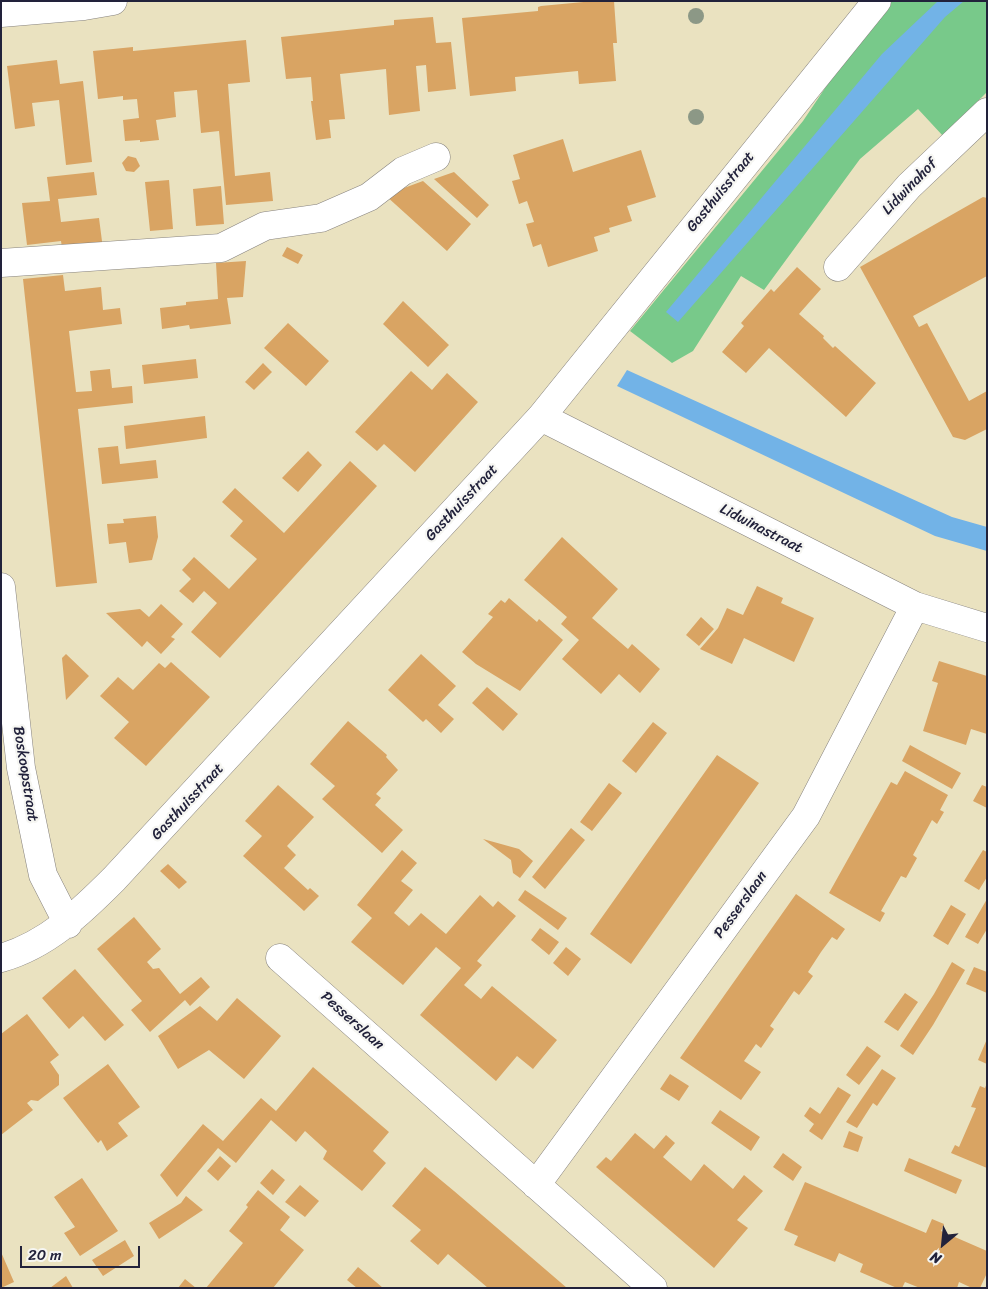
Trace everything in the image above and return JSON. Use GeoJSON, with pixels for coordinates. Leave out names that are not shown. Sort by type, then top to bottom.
{"type":"FeatureCollection","features":[{"type":"Feature","properties":{"kind":"street"},"geometry":{"type":"LineString","coordinates":[[1,13],[84,6],[113,1]]}},
{"type":"Feature","properties":{"kind":"street","name":"Gasthuisstraat"},"geometry":{"type":"LineString","coordinates":[[1,958],[15,954],[68,924],[154,839],[541,417],[877,1]]}},
{"type":"Feature","properties":{"kind":"street","name":"Lidwinahof"},"geometry":{"type":"LineString","coordinates":[[838,266],[909,186],[987,112]]}},
{"type":"Feature","properties":{"kind":"street"},"geometry":{"type":"LineString","coordinates":[[1,263],[221,248],[265,226],[321,218],[369,197],[403,172],[436,157]]}},
{"type":"Feature","properties":{"kind":"street","name":"Lidwinastraat"},"geometry":{"type":"LineString","coordinates":[[541,417],[916,606],[987,628]]}},
{"type":"Feature","properties":{"kind":"street","name":"Boskoopstraat"},"geometry":{"type":"LineString","coordinates":[[1,587],[11,769],[43,875],[68,924]]}},
{"type":"Feature","properties":{"kind":"street","name":"Pesserslaan"},"geometry":{"type":"LineString","coordinates":[[536,1185],[806,816],[916,606]]}},
{"type":"Feature","properties":{"kind":"street","name":"Pesserslaan"},"geometry":{"type":"LineString","coordinates":[[280,958],[653,1288]]}},
{"type":"Feature","properties":{"kind":"green space"},"geometry":{"type":"Polygon","coordinates":[[[888,1],[987,1],[987,92],[943,136],[918,109],[860,159],[764,290],[741,276],[693,351],[672,363],[630,331],[803,121],[870,21],[888,1]]]}},
{"type":"Feature","properties":{"kind":"water"},"geometry":{"type":"Polygon","coordinates":[[[938,1],[964,1],[945,17],[678,322],[666,312],[882,54],[938,1]]]}},
{"type":"Feature","properties":{"kind":"water"},"geometry":{"type":"Polygon","coordinates":[[[627,370],[952,517],[987,527],[987,551],[935,536],[617,386],[627,370]]]}},
{"type":"Feature","properties":{"kind":"building"},"geometry":{"type":"Polygon","coordinates":[[[614,1],[617,43],[613,43],[616,81],[579,84],[578,71],[515,77],[516,91],[470,96],[462,18],[538,11],[538,7],[541,6],[614,1]]]}},
{"type":"Feature","properties":{"kind":"building"},"geometry":{"type":"Polygon","coordinates":[[[433,17],[436,43],[451,42],[456,89],[428,92],[426,65],[416,66],[420,111],[389,115],[386,69],[340,74],[345,119],[329,120],[331,138],[316,140],[311,101],[313,101],[311,77],[286,79],[281,37],[394,25],[394,20],[433,17]]]}},
{"type":"Feature","properties":{"kind":"building"},"geometry":{"type":"Polygon","coordinates":[[[246,40],[250,82],[228,84],[235,176],[270,172],[273,201],[226,205],[219,131],[201,133],[197,90],[174,92],[176,117],[156,120],[159,140],[125,141],[123,120],[139,118],[137,99],[123,100],[123,96],[98,99],[93,51],[133,47],[133,51],[246,40]]]}},
{"type":"Feature","properties":{"kind":"building"},"geometry":{"type":"Polygon","coordinates":[[[57,60],[60,84],[83,81],[92,162],[66,165],[59,100],[32,103],[35,126],[15,129],[7,66],[57,60]]]}},
{"type":"Feature","properties":{"kind":"building"},"geometry":{"type":"Polygon","coordinates":[[[563,139],[573,172],[641,150],[656,197],[627,206],[632,221],[609,228],[610,232],[594,237],[598,251],[548,267],[541,244],[533,247],[526,224],[534,222],[527,201],[519,204],[512,181],[520,179],[513,155],[563,139]]]}},
{"type":"Feature","properties":{"kind":"building"},"geometry":{"type":"Polygon","coordinates":[[[128,156],[136,158],[140,166],[134,172],[126,171],[122,163],[128,156]]]}},
{"type":"Feature","properties":{"kind":"building"},"geometry":{"type":"Polygon","coordinates":[[[94,172],[97,195],[58,199],[61,222],[99,218],[103,249],[63,254],[61,241],[27,245],[22,203],[50,201],[47,177],[94,172]]]}},
{"type":"Feature","properties":{"kind":"building"},"geometry":{"type":"Polygon","coordinates":[[[454,172],[489,205],[477,218],[434,179],[454,172]]]}},
{"type":"Feature","properties":{"kind":"building"},"geometry":{"type":"Polygon","coordinates":[[[169,180],[173,229],[150,231],[145,182],[169,180]]]}},
{"type":"Feature","properties":{"kind":"building"},"geometry":{"type":"Polygon","coordinates":[[[423,181],[471,224],[447,251],[385,195],[423,181]]]}},
{"type":"Feature","properties":{"kind":"building"},"geometry":{"type":"Polygon","coordinates":[[[221,186],[224,224],[196,226],[193,189],[221,186]]]}},
{"type":"Feature","properties":{"kind":"building"},"geometry":{"type":"Polygon","coordinates":[[[983,197],[987,198],[987,276],[913,316],[919,327],[927,323],[969,401],[987,391],[987,429],[965,440],[953,437],[860,267],[983,197]]]}},
{"type":"Feature","properties":{"kind":"building"},"geometry":{"type":"Polygon","coordinates":[[[287,247],[303,255],[298,264],[282,256],[287,247]]]}},
{"type":"Feature","properties":{"kind":"building"},"geometry":{"type":"Polygon","coordinates":[[[246,261],[243,297],[227,298],[231,324],[190,329],[189,325],[162,329],[160,308],[186,305],[186,302],[218,299],[216,263],[246,261]]]}},
{"type":"Feature","properties":{"kind":"building"},"geometry":{"type":"Polygon","coordinates":[[[797,267],[821,289],[799,314],[824,336],[823,338],[833,348],[835,346],[876,383],[846,417],[769,348],[746,373],[722,352],[744,326],[741,323],[771,289],[774,292],[797,267]]]}},
{"type":"Feature","properties":{"kind":"building"},"geometry":{"type":"Polygon","coordinates":[[[63,275],[65,291],[101,287],[103,310],[120,308],[122,324],[69,331],[76,392],[92,391],[90,371],[110,369],[112,388],[132,386],[133,403],[78,409],[97,583],[56,587],[23,279],[63,275]]]}},
{"type":"Feature","properties":{"kind":"building"},"geometry":{"type":"Polygon","coordinates":[[[403,301],[449,345],[428,367],[383,324],[403,301]]]}},
{"type":"Feature","properties":{"kind":"building"},"geometry":{"type":"Polygon","coordinates":[[[288,323],[329,361],[306,386],[264,348],[288,323]]]}},
{"type":"Feature","properties":{"kind":"building"},"geometry":{"type":"Polygon","coordinates":[[[196,359],[198,378],[144,384],[142,365],[196,359]]]}},
{"type":"Feature","properties":{"kind":"building"},"geometry":{"type":"Polygon","coordinates":[[[263,363],[272,372],[254,390],[245,382],[263,363]]]}},
{"type":"Feature","properties":{"kind":"building"},"geometry":{"type":"Polygon","coordinates":[[[411,371],[432,390],[447,373],[478,402],[415,472],[384,444],[377,451],[355,432],[411,371]]]}},
{"type":"Feature","properties":{"kind":"building"},"geometry":{"type":"Polygon","coordinates":[[[205,416],[207,438],[126,449],[124,426],[205,416]]]}},
{"type":"Feature","properties":{"kind":"building"},"geometry":{"type":"Polygon","coordinates":[[[118,446],[120,464],[156,460],[158,478],[102,484],[98,448],[118,446]]]}},
{"type":"Feature","properties":{"kind":"building"},"geometry":{"type":"Polygon","coordinates":[[[308,451],[322,465],[298,492],[282,478],[308,451]]]}},
{"type":"Feature","properties":{"kind":"building"},"geometry":{"type":"Polygon","coordinates":[[[350,461],[377,486],[220,658],[191,632],[217,603],[204,591],[193,603],[179,591],[191,579],[182,570],[194,557],[229,589],[257,559],[230,536],[243,521],[222,502],[235,488],[284,533],[350,461]]]}},
{"type":"Feature","properties":{"kind":"building"},"geometry":{"type":"Polygon","coordinates":[[[156,516],[158,537],[152,560],[129,563],[126,542],[109,544],[107,524],[124,523],[123,519],[156,516]]]}},
{"type":"Feature","properties":{"kind":"building"},"geometry":{"type":"Polygon","coordinates":[[[562,537],[618,589],[592,618],[628,649],[632,644],[660,669],[640,693],[619,674],[601,694],[562,659],[579,640],[561,624],[567,617],[524,580],[562,537]]]}},
{"type":"Feature","properties":{"kind":"building"},"geometry":{"type":"Polygon","coordinates":[[[757,586],[783,598],[781,603],[814,618],[794,662],[744,638],[732,664],[700,649],[718,628],[727,608],[743,615],[757,586]]]}},
{"type":"Feature","properties":{"kind":"building"},"geometry":{"type":"Polygon","coordinates":[[[509,598],[537,622],[539,619],[563,640],[520,691],[476,664],[462,652],[493,617],[488,614],[501,600],[505,603],[509,598]]]}},
{"type":"Feature","properties":{"kind":"building"},"geometry":{"type":"Polygon","coordinates":[[[161,604],[183,624],[171,637],[175,639],[161,654],[147,641],[142,647],[106,613],[140,609],[149,617],[161,604]]]}},
{"type":"Feature","properties":{"kind":"building"},"geometry":{"type":"Polygon","coordinates":[[[701,617],[714,629],[699,646],[686,635],[701,617]]]}},
{"type":"Feature","properties":{"kind":"building"},"geometry":{"type":"Polygon","coordinates":[[[66,654],[89,676],[66,700],[62,658],[66,654]]]}},
{"type":"Feature","properties":{"kind":"building"},"geometry":{"type":"Polygon","coordinates":[[[421,654],[456,686],[438,705],[454,719],[441,733],[426,719],[423,722],[388,690],[421,654]]]}},
{"type":"Feature","properties":{"kind":"building"},"geometry":{"type":"Polygon","coordinates":[[[939,661],[987,676],[987,734],[971,729],[966,745],[923,731],[938,683],[932,681],[939,661]]]}},
{"type":"Feature","properties":{"kind":"building"},"geometry":{"type":"Polygon","coordinates":[[[171,662],[210,697],[146,766],[114,738],[129,722],[100,696],[118,677],[133,690],[159,663],[165,668],[171,662]]]}},
{"type":"Feature","properties":{"kind":"building"},"geometry":{"type":"Polygon","coordinates":[[[487,687],[518,714],[503,731],[472,703],[487,687]]]}},
{"type":"Feature","properties":{"kind":"building"},"geometry":{"type":"Polygon","coordinates":[[[348,721],[387,755],[386,757],[398,770],[376,794],[381,798],[375,805],[403,830],[382,853],[322,799],[335,786],[310,764],[348,721]]]}},
{"type":"Feature","properties":{"kind":"building"},"geometry":{"type":"Polygon","coordinates":[[[653,722],[667,733],[636,773],[622,761],[653,722]]]}},
{"type":"Feature","properties":{"kind":"building"},"geometry":{"type":"Polygon","coordinates":[[[910,745],[961,773],[952,789],[902,761],[910,745]]]}},
{"type":"Feature","properties":{"kind":"building"},"geometry":{"type":"Polygon","coordinates":[[[717,755],[759,783],[631,964],[590,934],[717,755]]]}},
{"type":"Feature","properties":{"kind":"building"},"geometry":{"type":"Polygon","coordinates":[[[905,771],[948,795],[940,810],[944,812],[937,824],[932,820],[913,855],[917,858],[906,878],[901,876],[881,911],[885,913],[880,922],[829,893],[891,782],[897,785],[905,771]]]}},
{"type":"Feature","properties":{"kind":"building"},"geometry":{"type":"Polygon","coordinates":[[[609,783],[622,793],[592,831],[580,822],[609,783]]]}},
{"type":"Feature","properties":{"kind":"building"},"geometry":{"type":"Polygon","coordinates":[[[278,785],[314,817],[287,846],[296,855],[284,868],[308,890],[310,888],[319,896],[304,911],[243,856],[262,836],[245,821],[278,785]]]}},
{"type":"Feature","properties":{"kind":"building"},"geometry":{"type":"Polygon","coordinates":[[[982,785],[987,787],[987,808],[973,801],[982,785]]]}},
{"type":"Feature","properties":{"kind":"building"},"geometry":{"type":"Polygon","coordinates":[[[571,828],[585,840],[545,889],[532,877],[571,828]]]}},
{"type":"Feature","properties":{"kind":"building"},"geometry":{"type":"Polygon","coordinates":[[[483,839],[519,849],[533,861],[520,878],[513,873],[511,860],[483,839]]]}},
{"type":"Feature","properties":{"kind":"building"},"geometry":{"type":"Polygon","coordinates":[[[402,850],[417,863],[401,881],[413,890],[394,913],[409,926],[421,913],[446,934],[480,895],[493,907],[498,901],[516,916],[477,961],[482,965],[464,985],[481,999],[492,986],[557,1040],[533,1069],[517,1056],[496,1081],[420,1015],[461,968],[436,947],[403,985],[351,942],[372,918],[357,905],[402,850]]]}},
{"type":"Feature","properties":{"kind":"building"},"geometry":{"type":"Polygon","coordinates":[[[983,850],[987,852],[987,877],[979,890],[964,881],[983,850]]]}},
{"type":"Feature","properties":{"kind":"building"},"geometry":{"type":"Polygon","coordinates":[[[168,864],[187,882],[179,889],[160,871],[168,864]]]}},
{"type":"Feature","properties":{"kind":"building"},"geometry":{"type":"Polygon","coordinates":[[[525,890],[567,918],[558,930],[518,900],[525,890]]]}},
{"type":"Feature","properties":{"kind":"building"},"geometry":{"type":"Polygon","coordinates":[[[796,894],[845,929],[837,940],[832,937],[821,952],[808,972],[813,976],[799,995],[794,991],[770,1026],[774,1029],[761,1048],[756,1044],[744,1061],[761,1072],[741,1100],[680,1058],[796,894]]]}},
{"type":"Feature","properties":{"kind":"building"},"geometry":{"type":"Polygon","coordinates":[[[987,899],[987,929],[978,944],[965,937],[987,899]]]}},
{"type":"Feature","properties":{"kind":"building"},"geometry":{"type":"Polygon","coordinates":[[[951,905],[966,914],[948,945],[933,936],[951,905]]]}},
{"type":"Feature","properties":{"kind":"building"},"geometry":{"type":"Polygon","coordinates":[[[134,917],[161,949],[147,962],[153,969],[159,968],[180,994],[201,977],[210,987],[190,1006],[185,1000],[150,1032],[131,1010],[142,1001],[97,949],[134,917]]]}},
{"type":"Feature","properties":{"kind":"building"},"geometry":{"type":"Polygon","coordinates":[[[540,928],[559,942],[549,955],[531,940],[540,928]]]}},
{"type":"Feature","properties":{"kind":"building"},"geometry":{"type":"Polygon","coordinates":[[[566,947],[581,959],[568,976],[553,963],[566,947]]]}},
{"type":"Feature","properties":{"kind":"building"},"geometry":{"type":"Polygon","coordinates":[[[952,962],[965,970],[913,1055],[900,1046],[934,994],[952,962]]]}},
{"type":"Feature","properties":{"kind":"building"},"geometry":{"type":"Polygon","coordinates":[[[974,967],[987,972],[987,993],[966,984],[974,967]]]}},
{"type":"Feature","properties":{"kind":"building"},"geometry":{"type":"Polygon","coordinates":[[[75,969],[124,1025],[105,1041],[83,1016],[69,1029],[42,998],[75,969]]]}},
{"type":"Feature","properties":{"kind":"building"},"geometry":{"type":"Polygon","coordinates":[[[905,993],[918,1002],[898,1031],[884,1022],[905,993]]]}},
{"type":"Feature","properties":{"kind":"building"},"geometry":{"type":"Polygon","coordinates":[[[237,998],[281,1036],[244,1079],[209,1050],[178,1069],[158,1036],[200,1006],[217,1021],[237,998]]]}},
{"type":"Feature","properties":{"kind":"building"},"geometry":{"type":"Polygon","coordinates":[[[27,1014],[59,1055],[50,1062],[59,1075],[59,1085],[38,1101],[31,1100],[27,1103],[33,1110],[1,1135],[1,1034],[27,1014]]]}},
{"type":"Feature","properties":{"kind":"building"},"geometry":{"type":"Polygon","coordinates":[[[987,1039],[987,1064],[978,1060],[987,1039]]]}},
{"type":"Feature","properties":{"kind":"building"},"geometry":{"type":"Polygon","coordinates":[[[867,1046],[881,1056],[859,1085],[846,1075],[867,1046]]]}},
{"type":"Feature","properties":{"kind":"building"},"geometry":{"type":"Polygon","coordinates":[[[108,1064],[140,1107],[118,1123],[128,1136],[107,1151],[101,1140],[98,1143],[63,1098],[108,1064]]]}},
{"type":"Feature","properties":{"kind":"building"},"geometry":{"type":"Polygon","coordinates":[[[313,1067],[389,1132],[373,1151],[386,1163],[362,1191],[323,1159],[327,1151],[305,1131],[296,1142],[271,1120],[236,1163],[218,1148],[177,1197],[160,1175],[203,1124],[223,1141],[261,1098],[276,1111],[313,1067]]]}},
{"type":"Feature","properties":{"kind":"building"},"geometry":{"type":"Polygon","coordinates":[[[882,1069],[896,1078],[877,1106],[873,1103],[857,1128],[846,1122],[882,1069]]]}},
{"type":"Feature","properties":{"kind":"building"},"geometry":{"type":"Polygon","coordinates":[[[670,1074],[689,1086],[679,1101],[660,1089],[670,1074]]]}},
{"type":"Feature","properties":{"kind":"building"},"geometry":{"type":"Polygon","coordinates":[[[987,1083],[987,1168],[951,1153],[955,1145],[959,1147],[976,1108],[971,1107],[980,1086],[985,1088],[987,1083]]]}},
{"type":"Feature","properties":{"kind":"building"},"geometry":{"type":"Polygon","coordinates":[[[838,1087],[851,1095],[822,1140],[809,1131],[814,1124],[804,1116],[810,1107],[820,1114],[838,1087]]]}},
{"type":"Feature","properties":{"kind":"building"},"geometry":{"type":"Polygon","coordinates":[[[720,1110],[760,1137],[751,1151],[711,1123],[720,1110]]]}},
{"type":"Feature","properties":{"kind":"building"},"geometry":{"type":"Polygon","coordinates":[[[849,1131],[863,1137],[858,1152],[843,1147],[849,1131]]]}},
{"type":"Feature","properties":{"kind":"building"},"geometry":{"type":"Polygon","coordinates":[[[635,1133],[654,1149],[666,1135],[675,1143],[663,1157],[691,1181],[704,1164],[733,1189],[744,1175],[763,1191],[737,1220],[748,1228],[714,1268],[596,1167],[606,1157],[611,1161],[635,1133]]]}},
{"type":"Feature","properties":{"kind":"building"},"geometry":{"type":"Polygon","coordinates":[[[783,1153],[802,1167],[793,1181],[773,1167],[783,1153]]]}},
{"type":"Feature","properties":{"kind":"building"},"geometry":{"type":"Polygon","coordinates":[[[220,1156],[231,1166],[218,1181],[207,1171],[220,1156]]]}},
{"type":"Feature","properties":{"kind":"building"},"geometry":{"type":"Polygon","coordinates":[[[909,1158],[962,1180],[956,1194],[904,1171],[909,1158]]]}},
{"type":"Feature","properties":{"kind":"building"},"geometry":{"type":"Polygon","coordinates":[[[425,1167],[567,1288],[488,1288],[448,1254],[438,1265],[410,1241],[421,1230],[392,1206],[425,1167]]]}},
{"type":"Feature","properties":{"kind":"building"},"geometry":{"type":"Polygon","coordinates":[[[272,1169],[285,1180],[273,1195],[260,1183],[272,1169]]]}},
{"type":"Feature","properties":{"kind":"building"},"geometry":{"type":"Polygon","coordinates":[[[82,1178],[118,1231],[80,1256],[64,1233],[75,1227],[54,1197],[82,1178]]]}},
{"type":"Feature","properties":{"kind":"building"},"geometry":{"type":"Polygon","coordinates":[[[805,1182],[926,1233],[932,1219],[944,1224],[941,1231],[987,1251],[987,1273],[980,1288],[972,1288],[959,1282],[957,1288],[920,1288],[905,1282],[902,1288],[897,1288],[860,1272],[863,1264],[839,1253],[835,1262],[794,1245],[798,1236],[784,1230],[805,1182]]]}},
{"type":"Feature","properties":{"kind":"building"},"geometry":{"type":"Polygon","coordinates":[[[300,1185],[319,1201],[305,1217],[285,1202],[300,1185]]]}},
{"type":"Feature","properties":{"kind":"building"},"geometry":{"type":"Polygon","coordinates":[[[258,1190],[290,1217],[280,1230],[304,1250],[273,1288],[206,1288],[243,1243],[229,1231],[248,1207],[246,1205],[258,1190]]]}},
{"type":"Feature","properties":{"kind":"building"},"geometry":{"type":"Polygon","coordinates":[[[186,1196],[203,1210],[159,1239],[149,1223],[181,1203],[186,1196]]]}},
{"type":"Feature","properties":{"kind":"building"},"geometry":{"type":"Polygon","coordinates":[[[125,1240],[134,1256],[103,1276],[92,1260],[125,1240]]]}},
{"type":"Feature","properties":{"kind":"building"},"geometry":{"type":"Polygon","coordinates":[[[1,1252],[14,1282],[1,1288],[1,1252]]]}},
{"type":"Feature","properties":{"kind":"building"},"geometry":{"type":"Polygon","coordinates":[[[358,1267],[383,1288],[357,1288],[347,1280],[358,1267]]]}},
{"type":"Feature","properties":{"kind":"building"},"geometry":{"type":"Polygon","coordinates":[[[66,1276],[73,1288],[50,1288],[66,1276]]]}},
{"type":"Feature","properties":{"kind":"building"},"geometry":{"type":"Polygon","coordinates":[[[185,1279],[196,1288],[178,1288],[185,1279]]]}}]}
